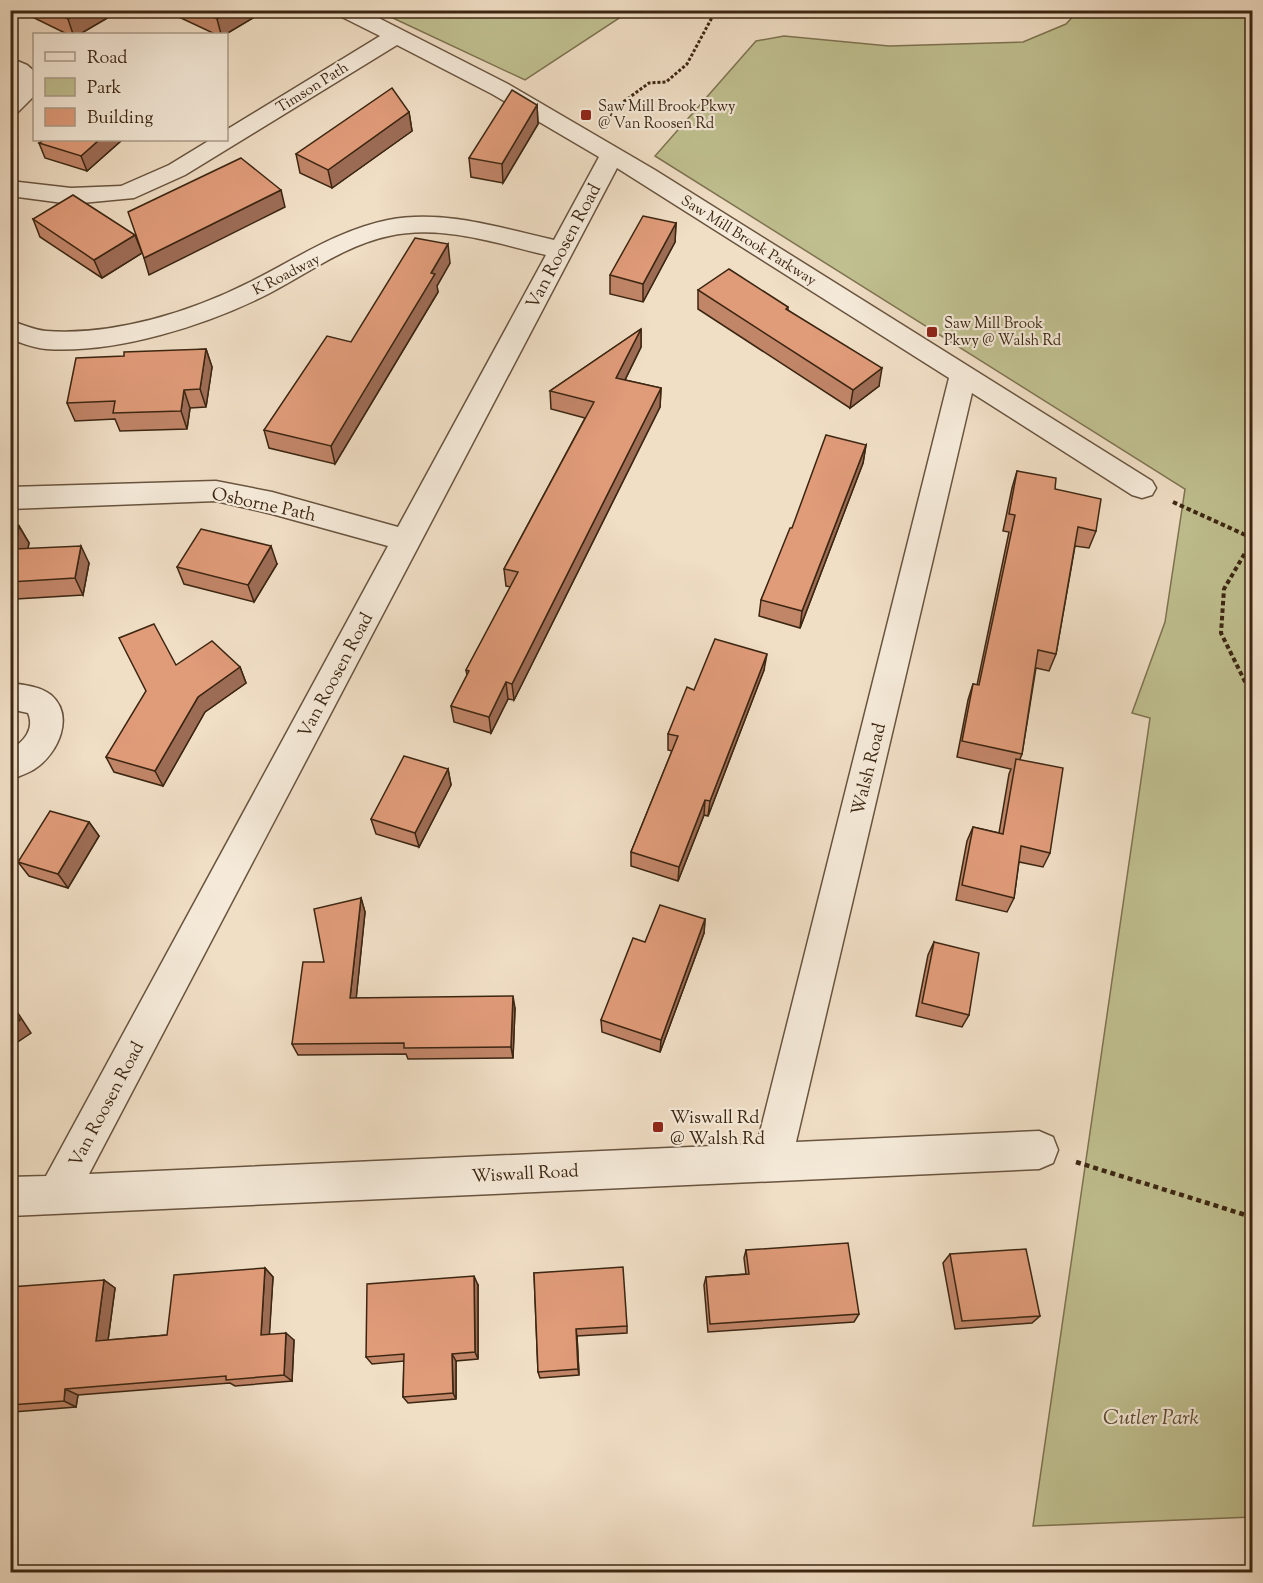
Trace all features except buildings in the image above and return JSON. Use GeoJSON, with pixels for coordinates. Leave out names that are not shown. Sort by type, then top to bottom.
{"type":"FeatureCollection","features":[{"type":"Feature","properties":{"kind":"street","name":"Saw Mill Brook Parkway"},"geometry":{"type":"LineString","coordinates":[[346,10],[500,89],[604,151],[1142,488]]}},
{"type":"Feature","properties":{"kind":"street","name":"Timson Path"},"geometry":{"type":"LineString","coordinates":[[228,139],[397,35]]}},
{"type":"Feature","properties":{"kind":"street"},"geometry":{"type":"LineString","coordinates":[[10,65],[22,71],[30,83],[27,93],[10,107]]}},
{"type":"Feature","properties":{"kind":"street","name":"Timson Path"},"geometry":{"type":"LineString","coordinates":[[10,188],[70,196],[125,193],[177,170],[224,141]]}},
{"type":"Feature","properties":{"kind":"street","name":"Van Roosen Road"},"geometry":{"type":"LineString","coordinates":[[57,1195],[561,250],[604,151]]}},
{"type":"Feature","properties":{"kind":"street","name":"K Roadway"},"geometry":{"type":"LineString","coordinates":[[10,330],[44,340],[93,339],[176,320],[243,296],[350,241],[388,227],[436,224],[561,250]]}},
{"type":"Feature","properties":{"kind":"street","name":"Walsh Road"},"geometry":{"type":"LineString","coordinates":[[772,1162],[963,375]]}},
{"type":"Feature","properties":{"kind":"street","name":"Osborne Path"},"geometry":{"type":"LineString","coordinates":[[10,498],[216,491],[272,503],[406,540]]}},
{"type":"Feature","properties":{"kind":"street"},"geometry":{"type":"LineString","coordinates":[[10,696],[19,696],[35,702],[46,713],[48,723],[46,734],[39,747],[27,758],[10,766]]}},
{"type":"Feature","properties":{"kind":"street","name":"Wiswall Road"},"geometry":{"type":"LineString","coordinates":[[10,1197],[1039,1150]]}},
{"type":"Feature","properties":{"kind":"path"},"geometry":{"type":"LineString","coordinates":[[604,151],[615,108],[649,83],[666,82],[687,64],[716,10]]}},
{"type":"Feature","properties":{"kind":"path"},"geometry":{"type":"LineString","coordinates":[[1142,488],[1252,539],[1224,589],[1221,633],[1252,696]]}},
{"type":"Feature","properties":{"kind":"path"},"geometry":{"type":"LineString","coordinates":[[1039,1150],[1252,1217]]}},
{"type":"Feature","properties":{"kind":"green space","name":"Cutler Park"},"geometry":{"type":"Polygon","coordinates":[[[1079,10],[1252,11],[1252,1517],[1033,1526],[1150,718],[1132,713],[1165,622],[1185,489],[655,156],[756,41],[784,36],[889,46],[1023,42],[1066,24],[1079,10]]]}},
{"type":"Feature","properties":{"kind":"green space"},"geometry":{"type":"Polygon","coordinates":[[[378,11],[630,11],[525,80],[378,11]]]}},
{"type":"Feature","properties":{"kind":"place","name":"Saw Mill Brook Pkwy @ Van Roosen Rd"},"geometry":{"type":"Point","coordinates":[586,115]}},
{"type":"Feature","properties":{"kind":"place","name":"Saw Mill Brook Pkwy @ Walsh Rd"},"geometry":{"type":"Point","coordinates":[932,332]}},
{"type":"Feature","properties":{"kind":"place","name":"Wiswall Rd @ Walsh Rd"},"geometry":{"type":"Point","coordinates":[658,1127]}}]}
